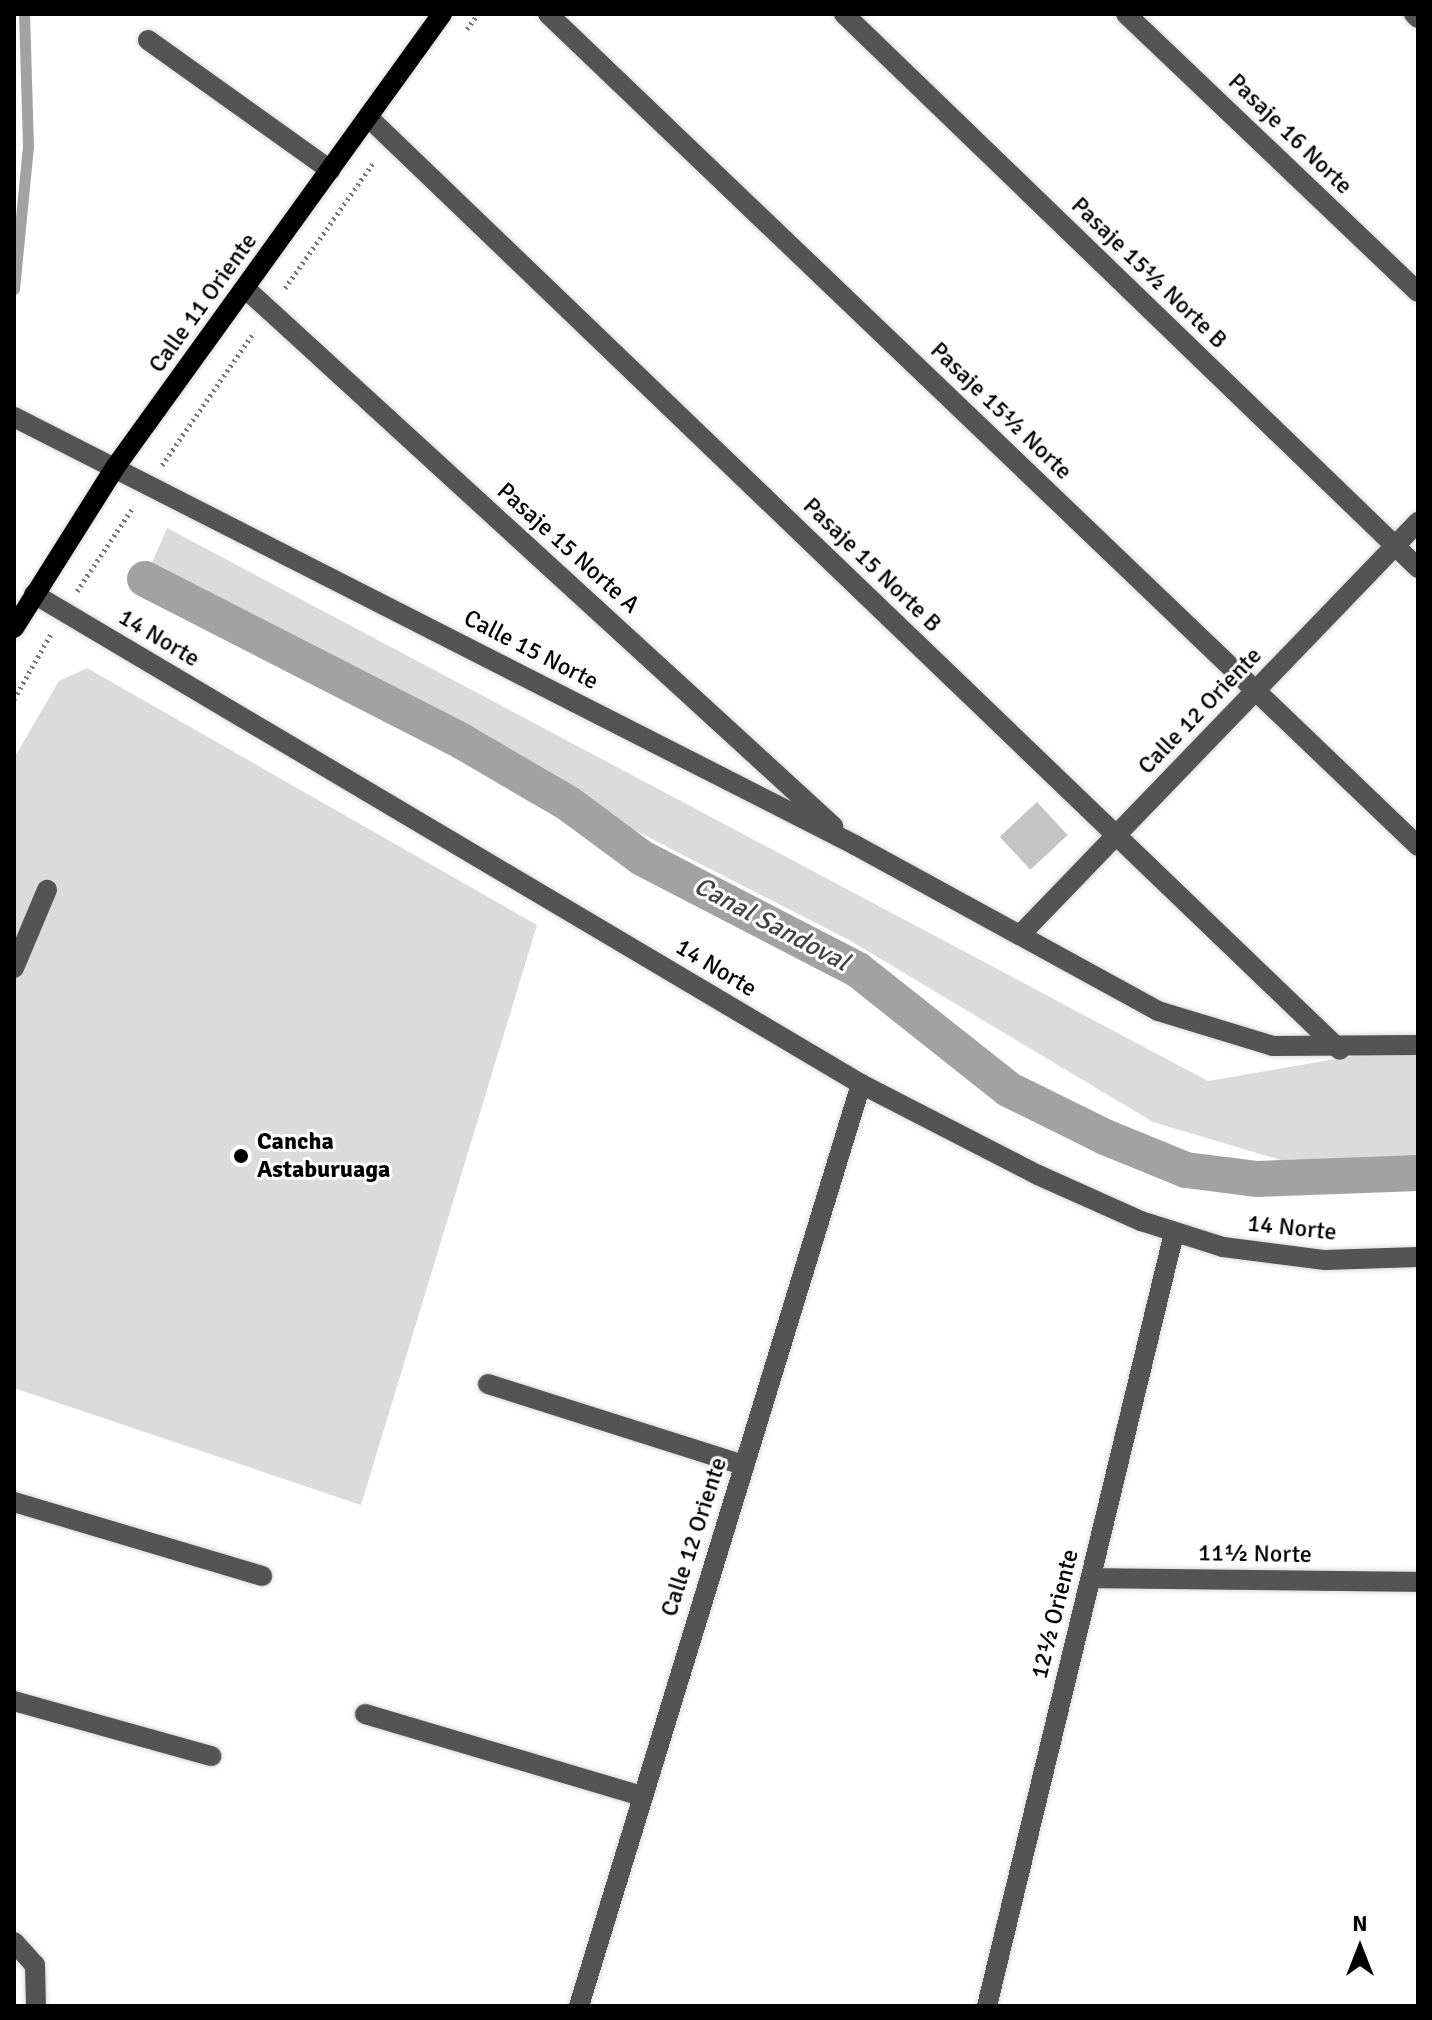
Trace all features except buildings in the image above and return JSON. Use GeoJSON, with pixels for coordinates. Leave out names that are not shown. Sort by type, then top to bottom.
{"type":"FeatureCollection","features":[{"type":"Feature","properties":{"kind":"main road","name":"Calle 11 Oriente"},"geometry":{"type":"LineString","coordinates":[[14,628],[116,466],[442,14]]}},
{"type":"Feature","properties":{"kind":"street","name":"Pasaje 15½ Norte"},"geometry":{"type":"LineString","coordinates":[[548,14],[1418,846]]}},
{"type":"Feature","properties":{"kind":"street","name":"Pasaje 15½ Norte B"},"geometry":{"type":"LineString","coordinates":[[844,14],[1418,568]]}},
{"type":"Feature","properties":{"kind":"street","name":"Pasaje 16 Norte"},"geometry":{"type":"LineString","coordinates":[[1126,14],[1418,292]]}},
{"type":"Feature","properties":{"kind":"street"},"geometry":{"type":"LineString","coordinates":[[1414,14],[1418,18]]}},
{"type":"Feature","properties":{"kind":"street"},"geometry":{"type":"LineString","coordinates":[[148,40],[330,170]]}},
{"type":"Feature","properties":{"kind":"street","name":"Pasaje 15 Norte B"},"geometry":{"type":"LineString","coordinates":[[368,117],[1340,1050]]}},
{"type":"Feature","properties":{"kind":"street","name":"Pasaje 15 Norte A"},"geometry":{"type":"LineString","coordinates":[[246,289],[855,845]]}},
{"type":"Feature","properties":{"kind":"street","name":"Calle 15 Norte"},"geometry":{"type":"LineString","coordinates":[[14,417],[116,466],[855,845],[1199,1027],[1273,1046],[1340,1050],[1418,1045]]}},
{"type":"Feature","properties":{"kind":"street","name":"Calle 12 Oriente"},"geometry":{"type":"LineString","coordinates":[[1020,935],[1418,522]]}},
{"type":"Feature","properties":{"kind":"street","name":"14 Norte"},"geometry":{"type":"LineString","coordinates":[[34,594],[861,1084],[1038,1175],[1174,1233],[1274,1255],[1418,1257]]}},
{"type":"Feature","properties":{"kind":"street"},"geometry":{"type":"LineString","coordinates":[[14,968],[47,890]]}},
{"type":"Feature","properties":{"kind":"street","name":"Calle 12 Oriente"},"geometry":{"type":"LineString","coordinates":[[579,2006],[639,1795],[861,1084]]}},
{"type":"Feature","properties":{"kind":"street","name":"12½ Oriente"},"geometry":{"type":"LineString","coordinates":[[987,2006],[1174,1233]]}},
{"type":"Feature","properties":{"kind":"street"},"geometry":{"type":"LineString","coordinates":[[488,1384],[744,1465]]}},
{"type":"Feature","properties":{"kind":"street"},"geometry":{"type":"LineString","coordinates":[[14,1502],[262,1576]]}},
{"type":"Feature","properties":{"kind":"street","name":"11½ Norte"},"geometry":{"type":"LineString","coordinates":[[1091,1578],[1418,1582]]}},
{"type":"Feature","properties":{"kind":"street"},"geometry":{"type":"LineString","coordinates":[[14,1701],[211,1756]]}},
{"type":"Feature","properties":{"kind":"street"},"geometry":{"type":"LineString","coordinates":[[365,1714],[639,1795]]}},
{"type":"Feature","properties":{"kind":"street"},"geometry":{"type":"LineString","coordinates":[[14,1942],[35,1965],[36,2006]]}},
{"type":"Feature","properties":{"kind":"path"},"geometry":{"type":"LineString","coordinates":[[461,39],[478,14]]}},
{"type":"Feature","properties":{"kind":"path"},"geometry":{"type":"LineString","coordinates":[[14,699],[64,612],[149,483],[391,139]]}},
{"type":"Feature","properties":{"kind":"shaded area"},"geometry":{"type":"Polygon","coordinates":[[[167,528],[1208,1081],[1418,1045],[1418,1167],[1348,1180],[1153,1122],[849,940],[145,579],[167,528]]]}},
{"type":"Feature","properties":{"kind":"shaded area","name":"Cancha Astaburuaga"},"geometry":{"type":"Polygon","coordinates":[[[87,668],[537,925],[361,1505],[14,1388],[14,758],[59,681],[87,668]]]}},
{"type":"Feature","properties":{"kind":"waterway"},"geometry":{"type":"LineString","coordinates":[[14,289],[28,147],[24,14]]}},
{"type":"Feature","properties":{"kind":"waterway","name":"Canal Sandoval"},"geometry":{"type":"LineString","coordinates":[[145,579],[463,742],[569,804],[642,858],[858,970],[1008,1089],[1105,1137],[1186,1170],[1257,1179],[1418,1173]]}},
{"type":"Feature","properties":{"kind":"place","name":"Cancha Astaburuaga"},"geometry":{"type":"Point","coordinates":[241,1156]}}]}
